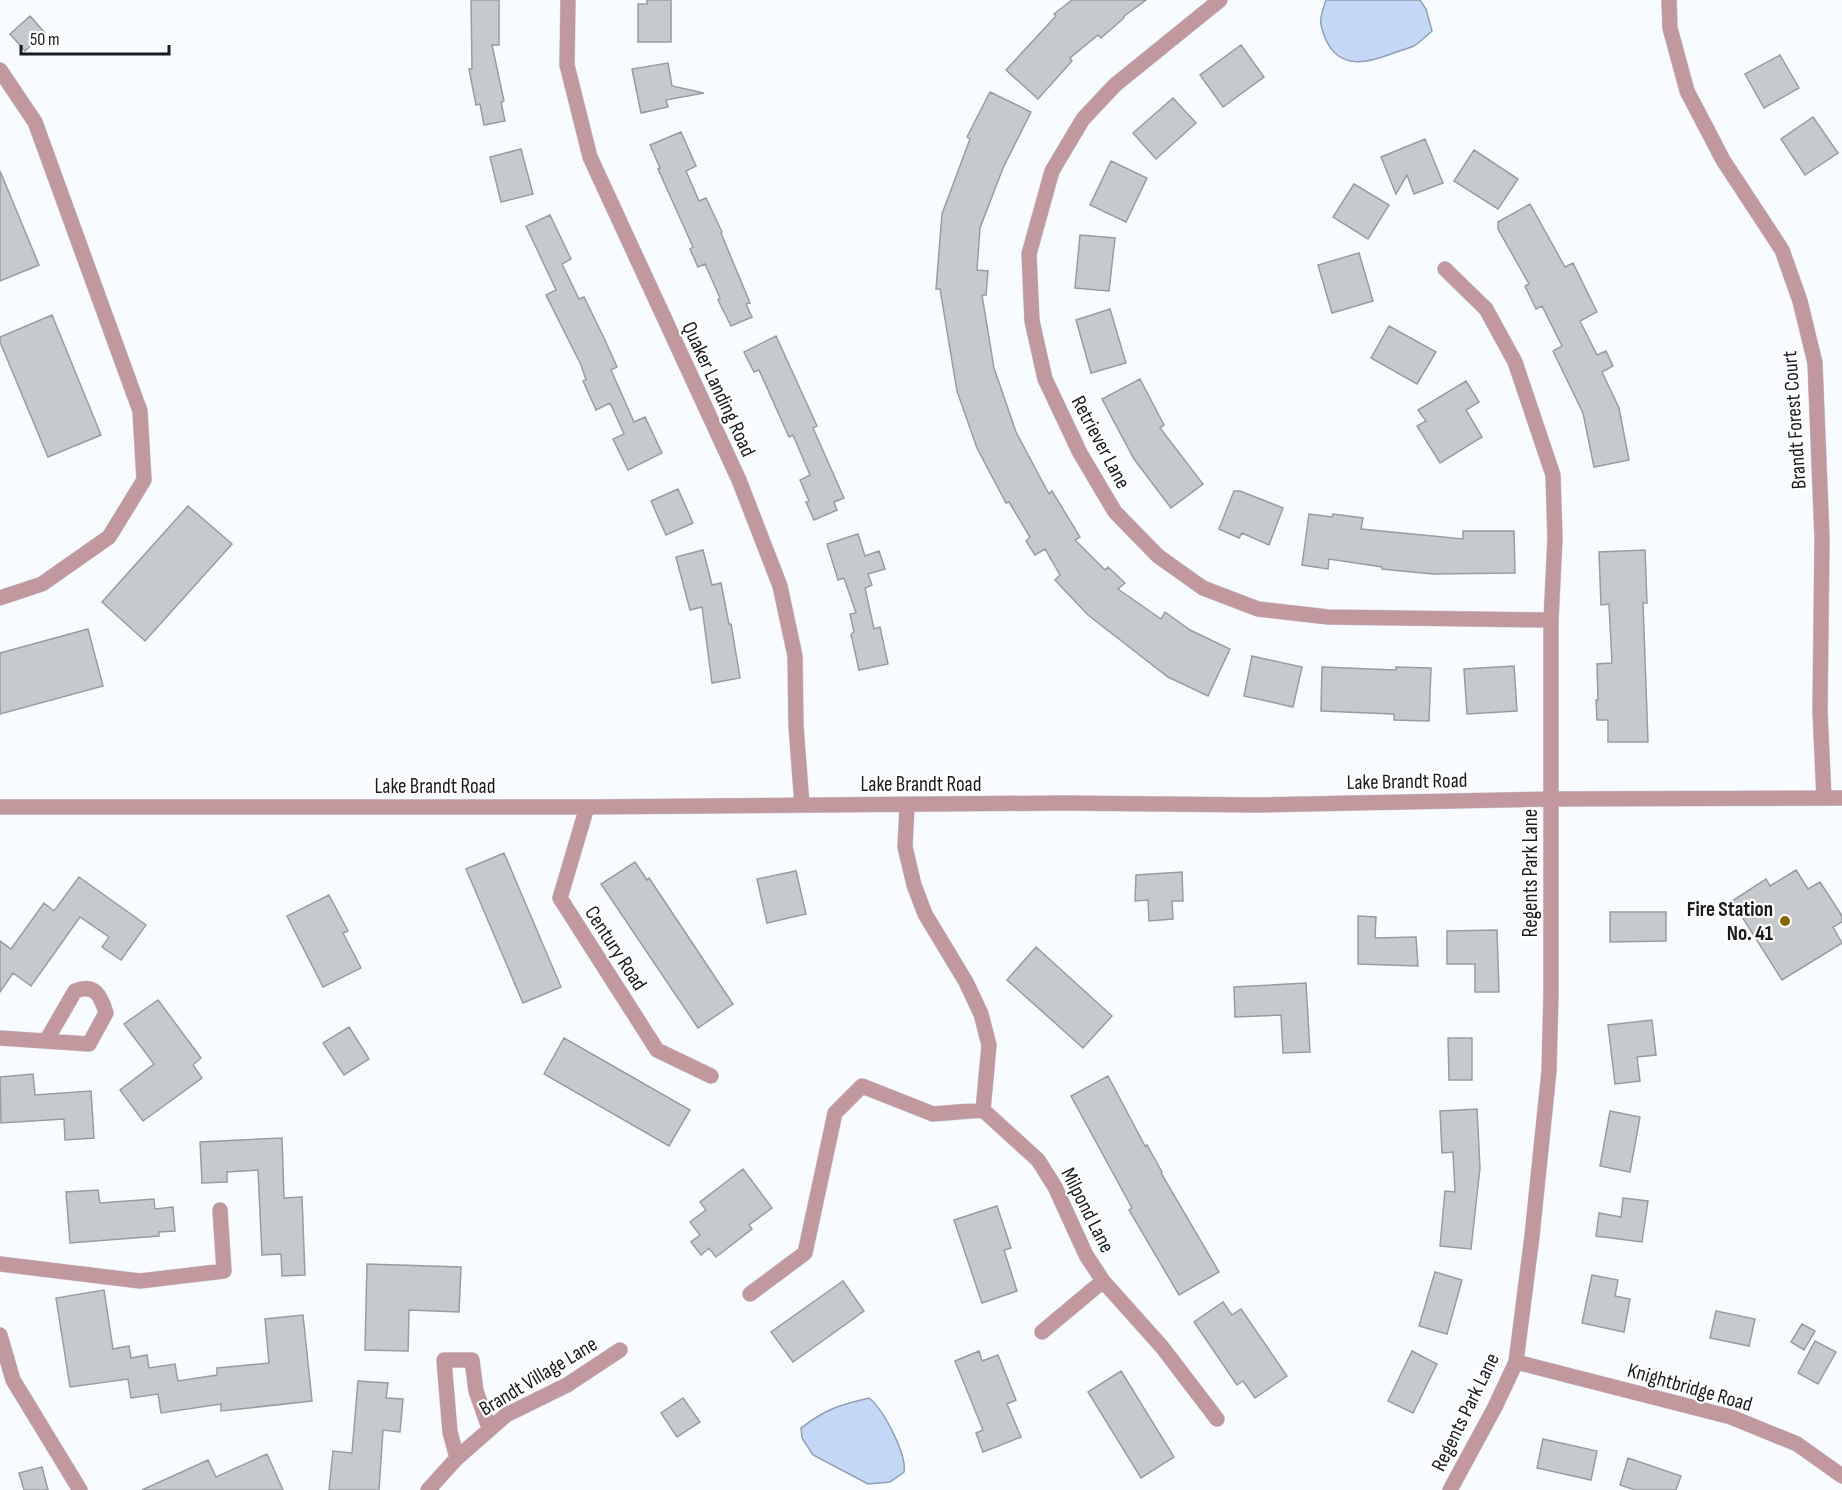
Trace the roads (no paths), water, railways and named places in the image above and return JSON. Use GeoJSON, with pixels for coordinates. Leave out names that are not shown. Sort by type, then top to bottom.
{"type":"FeatureCollection","features":[{"type":"Feature","properties":{"kind":"street","name":"Quaker Landing Road"},"geometry":{"type":"LineString","coordinates":[[568,0],[567,65],[590,158],[739,480],[780,585],[795,656],[796,726],[802,805]]}},
{"type":"Feature","properties":{"kind":"street","name":"Retriever Lane"},"geometry":{"type":"LineString","coordinates":[[1220,0],[1115,85],[1083,119],[1052,171],[1029,254],[1032,321],[1045,379],[1080,453],[1115,512],[1158,556],[1203,588],[1257,609],[1328,617],[1551,620]]}},
{"type":"Feature","properties":{"kind":"street","name":"Brandt Forest Court"},"geometry":{"type":"LineString","coordinates":[[1669,0],[1670,28],[1687,91],[1723,160],[1782,250],[1800,301],[1815,363],[1822,538],[1820,711],[1824,798]]}},
{"type":"Feature","properties":{"kind":"street"},"geometry":{"type":"LineString","coordinates":[[0,70],[35,122],[140,411],[144,480],[109,537],[42,584],[0,598]]}},
{"type":"Feature","properties":{"kind":"street","name":"Regents Park Lane"},"geometry":{"type":"LineString","coordinates":[[1444,268],[1486,309],[1515,362],[1553,475],[1555,538],[1551,620],[1549,1071],[1532,1236],[1516,1362],[1495,1407],[1450,1490]]}},
{"type":"Feature","properties":{"kind":"street","name":"Lake Brandt Road"},"geometry":{"type":"LineString","coordinates":[[0,807],[907,806],[1062,803],[1258,805],[1551,799],[1842,798]]}},
{"type":"Feature","properties":{"kind":"street"},"geometry":{"type":"LineString","coordinates":[[750,1294],[805,1252],[836,1113],[862,1086],[933,1114],[983,1110],[989,1045],[981,1014],[966,982],[925,914],[914,885],[905,847],[907,806]]}},
{"type":"Feature","properties":{"kind":"street","name":"Century Road"},"geometry":{"type":"LineString","coordinates":[[587,807],[560,898],[657,1050],[711,1076]]}},
{"type":"Feature","properties":{"kind":"street"},"geometry":{"type":"LineString","coordinates":[[0,1038],[46,1041]]}},
{"type":"Feature","properties":{"kind":"street","name":"Milpond Lane"},"geometry":{"type":"LineString","coordinates":[[983,1110],[1038,1160],[1055,1187],[1086,1255],[1103,1281],[1162,1347],[1217,1419]]}},
{"type":"Feature","properties":{"kind":"street"},"geometry":{"type":"LineString","coordinates":[[0,1264],[140,1281],[224,1271],[220,1210]]}},
{"type":"Feature","properties":{"kind":"street"},"geometry":{"type":"LineString","coordinates":[[1042,1332],[1103,1281]]}},
{"type":"Feature","properties":{"kind":"street"},"geometry":{"type":"LineString","coordinates":[[0,1335],[13,1380],[80,1490]]}},
{"type":"Feature","properties":{"kind":"street","name":"Brandt Village Lane"},"geometry":{"type":"LineString","coordinates":[[428,1490],[457,1458],[506,1415],[567,1385],[620,1350]]}},
{"type":"Feature","properties":{"kind":"street"},"geometry":{"type":"LineString","coordinates":[[457,1458],[450,1432],[444,1360],[472,1360],[476,1391],[489,1428]]}},
{"type":"Feature","properties":{"kind":"street","name":"Knightbridge Road"},"geometry":{"type":"LineString","coordinates":[[1516,1362],[1731,1417],[1797,1444],[1842,1476]]}},
{"type":"Feature","properties":{"kind":"water"},"geometry":{"type":"Polygon","coordinates":[[[1326,0],[1420,0],[1426,9],[1432,31],[1414,46],[1382,57],[1355,62],[1346,60],[1332,50],[1323,34],[1321,20],[1326,0]]]}},
{"type":"Feature","properties":{"kind":"water"},"geometry":{"type":"Polygon","coordinates":[[[869,1398],[887,1422],[902,1454],[904,1472],[890,1482],[868,1484],[813,1455],[802,1438],[801,1428],[818,1416],[869,1398]]]}},
{"type":"Feature","properties":{"kind":"place","name":"Fire Station No. 41"},"geometry":{"type":"Point","coordinates":[1785,921]}}]}
